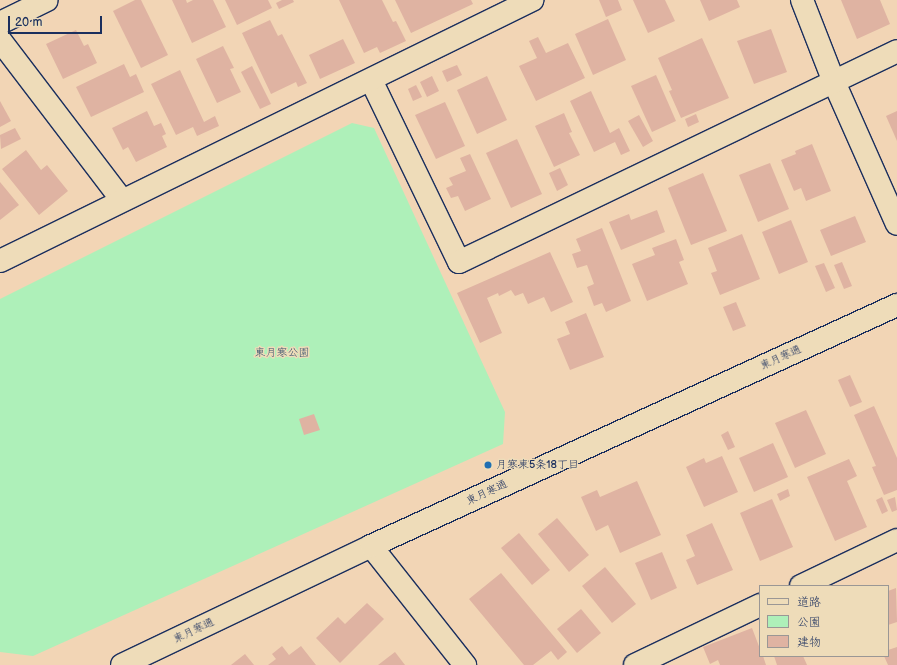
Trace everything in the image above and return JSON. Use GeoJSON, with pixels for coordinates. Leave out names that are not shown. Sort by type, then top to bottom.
{"type":"FeatureCollection","features":[{"type":"Feature","properties":{"kind":"street"},"geometry":{"type":"LineString","coordinates":[[0,23],[47,0]]}},
{"type":"Feature","properties":{"kind":"street"},"geometry":{"type":"LineString","coordinates":[[0,261],[532,0]]}},
{"type":"Feature","properties":{"kind":"street"},"geometry":{"type":"LineString","coordinates":[[802,0],[834,82],[897,224]]}},
{"type":"Feature","properties":{"kind":"street"},"geometry":{"type":"LineString","coordinates":[[0,40],[122,200]]}},
{"type":"Feature","properties":{"kind":"street"},"geometry":{"type":"LineString","coordinates":[[371,80],[459,262],[897,51]]}},
{"type":"Feature","properties":{"kind":"street","name":"東月寒通"},"geometry":{"type":"LineString","coordinates":[[122,665],[371,546],[897,305]]}},
{"type":"Feature","properties":{"kind":"street"},"geometry":{"type":"LineString","coordinates":[[802,585],[897,540]]}},
{"type":"Feature","properties":{"kind":"street"},"geometry":{"type":"LineString","coordinates":[[371,546],[465,665]]}},
{"type":"Feature","properties":{"kind":"street"},"geometry":{"type":"LineString","coordinates":[[635,665],[759,605]]}},
{"type":"Feature","properties":{"kind":"green space","name":"東月寒公園"},"geometry":{"type":"Polygon","coordinates":[[[352,123],[374,128],[505,412],[503,444],[33,656],[0,652],[0,299],[352,123]]]}},
{"type":"Feature","properties":{"kind":"building"},"geometry":{"type":"Polygon","coordinates":[[[135,0],[141,0],[168,55],[141,68],[113,11],[135,0]]]}},
{"type":"Feature","properties":{"kind":"building"},"geometry":{"type":"Polygon","coordinates":[[[172,0],[186,0],[187,3],[193,0],[213,0],[226,27],[192,43],[172,0]]]}},
{"type":"Feature","properties":{"kind":"building"},"geometry":{"type":"Polygon","coordinates":[[[225,0],[268,0],[272,8],[237,25],[225,0]]]}},
{"type":"Feature","properties":{"kind":"building"},"geometry":{"type":"Polygon","coordinates":[[[282,0],[293,0],[294,2],[279,9],[276,3],[282,0]]]}},
{"type":"Feature","properties":{"kind":"building"},"geometry":{"type":"Polygon","coordinates":[[[339,0],[382,0],[393,22],[396,21],[406,41],[380,53],[377,47],[364,53],[339,0]]]}},
{"type":"Feature","properties":{"kind":"building"},"geometry":{"type":"Polygon","coordinates":[[[395,0],[471,0],[473,4],[411,33],[395,0]]]}},
{"type":"Feature","properties":{"kind":"building"},"geometry":{"type":"Polygon","coordinates":[[[599,0],[618,0],[622,10],[606,17],[599,0]]]}},
{"type":"Feature","properties":{"kind":"building"},"geometry":{"type":"Polygon","coordinates":[[[633,0],[665,0],[675,21],[648,33],[633,0]]]}},
{"type":"Feature","properties":{"kind":"building"},"geometry":{"type":"Polygon","coordinates":[[[700,0],[737,0],[740,7],[709,21],[700,0]]]}},
{"type":"Feature","properties":{"kind":"building"},"geometry":{"type":"Polygon","coordinates":[[[841,0],[880,0],[890,24],[857,39],[841,0]]]}},
{"type":"Feature","properties":{"kind":"building"},"geometry":{"type":"Polygon","coordinates":[[[608,19],[626,60],[593,75],[575,34],[608,19]]]}},
{"type":"Feature","properties":{"kind":"building"},"geometry":{"type":"Polygon","coordinates":[[[270,20],[278,36],[282,34],[307,83],[298,87],[296,82],[271,94],[242,33],[270,20]]]}},
{"type":"Feature","properties":{"kind":"building"},"geometry":{"type":"Polygon","coordinates":[[[771,29],[787,72],[754,84],[737,41],[771,29]]]}},
{"type":"Feature","properties":{"kind":"building"},"geometry":{"type":"Polygon","coordinates":[[[76,30],[84,46],[88,44],[97,63],[63,79],[46,44],[76,30]]]}},
{"type":"Feature","properties":{"kind":"building"},"geometry":{"type":"Polygon","coordinates":[[[538,37],[546,53],[568,43],[585,78],[536,101],[519,66],[537,58],[529,41],[538,37]]]}},
{"type":"Feature","properties":{"kind":"building"},"geometry":{"type":"Polygon","coordinates":[[[702,38],[729,98],[681,118],[669,91],[672,90],[658,58],[702,38]]]}},
{"type":"Feature","properties":{"kind":"building"},"geometry":{"type":"Polygon","coordinates":[[[343,39],[355,63],[320,79],[309,55],[343,39]]]}},
{"type":"Feature","properties":{"kind":"building"},"geometry":{"type":"Polygon","coordinates":[[[223,46],[234,68],[230,69],[241,92],[217,103],[196,59],[223,46]]]}},
{"type":"Feature","properties":{"kind":"building"},"geometry":{"type":"Polygon","coordinates":[[[124,64],[130,77],[136,74],[144,92],[91,117],[76,87],[124,64]]]}},
{"type":"Feature","properties":{"kind":"building"},"geometry":{"type":"Polygon","coordinates":[[[457,65],[462,75],[447,82],[442,71],[457,65]]]}},
{"type":"Feature","properties":{"kind":"building"},"geometry":{"type":"Polygon","coordinates":[[[252,66],[271,104],[260,109],[241,72],[252,66]]]}},
{"type":"Feature","properties":{"kind":"building"},"geometry":{"type":"Polygon","coordinates":[[[180,70],[204,122],[215,116],[219,126],[197,136],[193,127],[176,135],[151,84],[180,70]]]}},
{"type":"Feature","properties":{"kind":"building"},"geometry":{"type":"Polygon","coordinates":[[[656,75],[676,121],[652,132],[631,86],[656,75]]]}},
{"type":"Feature","properties":{"kind":"building"},"geometry":{"type":"Polygon","coordinates":[[[432,76],[439,91],[427,97],[420,82],[432,76]]]}},
{"type":"Feature","properties":{"kind":"building"},"geometry":{"type":"Polygon","coordinates":[[[487,76],[507,120],[477,134],[457,90],[487,76]]]}},
{"type":"Feature","properties":{"kind":"building"},"geometry":{"type":"Polygon","coordinates":[[[416,85],[422,97],[413,101],[408,89],[416,85]]]}},
{"type":"Feature","properties":{"kind":"building"},"geometry":{"type":"Polygon","coordinates":[[[591,91],[610,133],[619,128],[630,151],[621,155],[615,142],[594,152],[570,101],[591,91]]]}},
{"type":"Feature","properties":{"kind":"building"},"geometry":{"type":"Polygon","coordinates":[[[0,101],[11,121],[0,127],[0,101]]]}},
{"type":"Feature","properties":{"kind":"building"},"geometry":{"type":"Polygon","coordinates":[[[445,102],[465,146],[436,159],[415,115],[445,102]]]}},
{"type":"Feature","properties":{"kind":"building"},"geometry":{"type":"Polygon","coordinates":[[[147,111],[154,126],[161,123],[166,134],[162,136],[167,147],[136,162],[128,147],[123,150],[112,128],[147,111]]]}},
{"type":"Feature","properties":{"kind":"building"},"geometry":{"type":"Polygon","coordinates":[[[897,111],[897,141],[886,116],[897,111]]]}},
{"type":"Feature","properties":{"kind":"building"},"geometry":{"type":"Polygon","coordinates":[[[564,113],[572,132],[569,133],[580,155],[554,167],[535,126],[564,113]]]}},
{"type":"Feature","properties":{"kind":"building"},"geometry":{"type":"Polygon","coordinates":[[[696,114],[699,122],[688,127],[685,119],[696,114]]]}},
{"type":"Feature","properties":{"kind":"building"},"geometry":{"type":"Polygon","coordinates":[[[639,115],[653,141],[643,147],[628,121],[639,115]]]}},
{"type":"Feature","properties":{"kind":"building"},"geometry":{"type":"Polygon","coordinates":[[[15,128],[21,139],[1,149],[0,135],[15,128]]]}},
{"type":"Feature","properties":{"kind":"building"},"geometry":{"type":"Polygon","coordinates":[[[517,139],[542,194],[511,208],[486,153],[517,139]]]}},
{"type":"Feature","properties":{"kind":"building"},"geometry":{"type":"Polygon","coordinates":[[[812,144],[831,191],[806,201],[801,188],[794,191],[781,160],[796,154],[795,151],[812,144]]]}},
{"type":"Feature","properties":{"kind":"building"},"geometry":{"type":"Polygon","coordinates":[[[26,150],[41,170],[47,165],[68,191],[39,215],[2,169],[26,150]]]}},
{"type":"Feature","properties":{"kind":"building"},"geometry":{"type":"Polygon","coordinates":[[[470,154],[491,199],[465,211],[458,196],[451,198],[446,188],[453,185],[449,178],[466,171],[460,158],[470,154]]]}},
{"type":"Feature","properties":{"kind":"building"},"geometry":{"type":"Polygon","coordinates":[[[770,163],[789,209],[758,222],[739,175],[770,163]]]}},
{"type":"Feature","properties":{"kind":"building"},"geometry":{"type":"Polygon","coordinates":[[[560,168],[568,185],[557,191],[549,173],[560,168]]]}},
{"type":"Feature","properties":{"kind":"building"},"geometry":{"type":"Polygon","coordinates":[[[703,173],[727,231],[691,245],[668,188],[703,173]]]}},
{"type":"Feature","properties":{"kind":"building"},"geometry":{"type":"Polygon","coordinates":[[[0,182],[19,205],[0,220],[0,182]]]}},
{"type":"Feature","properties":{"kind":"building"},"geometry":{"type":"Polygon","coordinates":[[[657,210],[665,232],[621,250],[609,222],[629,214],[631,220],[657,210]]]}},
{"type":"Feature","properties":{"kind":"building"},"geometry":{"type":"Polygon","coordinates":[[[855,216],[866,242],[831,256],[820,230],[855,216]]]}},
{"type":"Feature","properties":{"kind":"building"},"geometry":{"type":"Polygon","coordinates":[[[791,220],[808,262],[779,274],[762,232],[791,220]]]}},
{"type":"Feature","properties":{"kind":"building"},"geometry":{"type":"Polygon","coordinates":[[[602,228],[631,301],[606,312],[602,303],[594,306],[587,287],[594,284],[587,265],[577,268],[572,254],[581,251],[576,239],[602,228]]]}},
{"type":"Feature","properties":{"kind":"building"},"geometry":{"type":"Polygon","coordinates":[[[742,234],[760,279],[720,295],[711,273],[717,271],[708,248],[742,234]]]}},
{"type":"Feature","properties":{"kind":"building"},"geometry":{"type":"Polygon","coordinates":[[[676,239],[684,260],[679,262],[688,284],[647,301],[632,264],[655,255],[652,248],[676,239]]]}},
{"type":"Feature","properties":{"kind":"building"},"geometry":{"type":"Polygon","coordinates":[[[550,252],[573,302],[551,312],[544,297],[528,304],[523,293],[515,296],[511,290],[499,296],[498,293],[487,298],[502,333],[480,343],[457,293],[550,252]]]}},
{"type":"Feature","properties":{"kind":"building"},"geometry":{"type":"Polygon","coordinates":[[[842,262],[852,286],[844,289],[834,265],[842,262]]]}},
{"type":"Feature","properties":{"kind":"building"},"geometry":{"type":"Polygon","coordinates":[[[824,263],[835,288],[826,292],[815,266],[824,263]]]}},
{"type":"Feature","properties":{"kind":"building"},"geometry":{"type":"Polygon","coordinates":[[[736,302],[746,326],[733,331],[723,307],[736,302]]]}},
{"type":"Feature","properties":{"kind":"building"},"geometry":{"type":"Polygon","coordinates":[[[586,313],[604,357],[570,370],[557,339],[570,334],[565,322],[586,313]]]}},
{"type":"Feature","properties":{"kind":"building"},"geometry":{"type":"Polygon","coordinates":[[[850,375],[862,402],[850,407],[838,380],[850,375]]]}},
{"type":"Feature","properties":{"kind":"building"},"geometry":{"type":"Polygon","coordinates":[[[874,406],[897,458],[897,490],[884,495],[872,467],[876,466],[854,415],[874,406]]]}},
{"type":"Feature","properties":{"kind":"building"},"geometry":{"type":"Polygon","coordinates":[[[806,410],[826,454],[795,468],[775,423],[806,410]]]}},
{"type":"Feature","properties":{"kind":"building"},"geometry":{"type":"Polygon","coordinates":[[[314,414],[320,430],[304,435],[299,419],[314,414]]]}},
{"type":"Feature","properties":{"kind":"building"},"geometry":{"type":"Polygon","coordinates":[[[728,431],[735,447],[728,450],[721,435],[728,431]]]}},
{"type":"Feature","properties":{"kind":"building"},"geometry":{"type":"Polygon","coordinates":[[[773,443],[788,477],[754,492],[739,458],[773,443]]]}},
{"type":"Feature","properties":{"kind":"building"},"geometry":{"type":"Polygon","coordinates":[[[722,456],[738,492],[704,507],[686,467],[704,458],[706,463],[722,456]]]}},
{"type":"Feature","properties":{"kind":"building"},"geometry":{"type":"Polygon","coordinates":[[[849,459],[857,476],[847,481],[867,527],[835,541],[807,477],[849,459]]]}},
{"type":"Feature","properties":{"kind":"building"},"geometry":{"type":"Polygon","coordinates":[[[637,481],[661,535],[620,553],[608,525],[596,531],[581,497],[597,490],[600,497],[637,481]]]}},
{"type":"Feature","properties":{"kind":"building"},"geometry":{"type":"Polygon","coordinates":[[[788,489],[790,496],[780,501],[777,494],[788,489]]]}},
{"type":"Feature","properties":{"kind":"building"},"geometry":{"type":"Polygon","coordinates":[[[882,497],[888,511],[882,514],[876,500],[882,497]]]}},
{"type":"Feature","properties":{"kind":"building"},"geometry":{"type":"Polygon","coordinates":[[[895,497],[897,510],[892,512],[887,500],[895,497]]]}},
{"type":"Feature","properties":{"kind":"building"},"geometry":{"type":"Polygon","coordinates":[[[772,499],[793,547],[760,561],[740,513],[772,499]]]}},
{"type":"Feature","properties":{"kind":"building"},"geometry":{"type":"Polygon","coordinates":[[[557,518],[589,555],[569,572],[538,534],[557,518]]]}},
{"type":"Feature","properties":{"kind":"building"},"geometry":{"type":"Polygon","coordinates":[[[712,523],[733,570],[697,585],[686,560],[695,556],[686,535],[712,523]]]}},
{"type":"Feature","properties":{"kind":"building"},"geometry":{"type":"Polygon","coordinates":[[[519,533],[550,570],[532,585],[501,548],[519,533]]]}},
{"type":"Feature","properties":{"kind":"building"},"geometry":{"type":"Polygon","coordinates":[[[662,552],[677,588],[651,600],[635,563],[662,552]]]}},
{"type":"Feature","properties":{"kind":"building"},"geometry":{"type":"Polygon","coordinates":[[[605,567],[636,604],[612,623],[582,586],[605,567]]]}},
{"type":"Feature","properties":{"kind":"building"},"geometry":{"type":"Polygon","coordinates":[[[501,573],[567,652],[558,660],[551,651],[533,665],[524,665],[469,599],[501,573]]]}},
{"type":"Feature","properties":{"kind":"building"},"geometry":{"type":"Polygon","coordinates":[[[896,588],[897,622],[889,625],[889,591],[896,588]]]}},
{"type":"Feature","properties":{"kind":"building"},"geometry":{"type":"Polygon","coordinates":[[[367,603],[384,619],[340,663],[316,638],[338,617],[345,624],[367,603]]]}},
{"type":"Feature","properties":{"kind":"building"},"geometry":{"type":"Polygon","coordinates":[[[581,609],[601,633],[577,653],[557,629],[581,609]]]}},
{"type":"Feature","properties":{"kind":"building"},"geometry":{"type":"Polygon","coordinates":[[[752,628],[759,646],[759,657],[763,657],[766,665],[720,665],[718,660],[710,664],[703,647],[752,628]]]}},
{"type":"Feature","properties":{"kind":"building"},"geometry":{"type":"Polygon","coordinates":[[[282,646],[289,655],[301,646],[316,665],[268,665],[276,659],[272,654],[282,646]]]}},
{"type":"Feature","properties":{"kind":"building"},"geometry":{"type":"Polygon","coordinates":[[[897,647],[897,665],[888,665],[884,657],[889,657],[889,650],[897,647]]]}},
{"type":"Feature","properties":{"kind":"building"},"geometry":{"type":"Polygon","coordinates":[[[395,652],[405,665],[378,665],[395,652]]]}},
{"type":"Feature","properties":{"kind":"building"},"geometry":{"type":"Polygon","coordinates":[[[245,654],[254,665],[231,665],[245,654]]]}},
{"type":"Feature","properties":{"kind":"building"},"geometry":{"type":"Polygon","coordinates":[[[774,657],[803,657],[807,665],[777,665],[774,657]]]}},
{"type":"Feature","properties":{"kind":"place","name":"月寒東5条18丁目"},"geometry":{"type":"Point","coordinates":[488,465]}}]}
